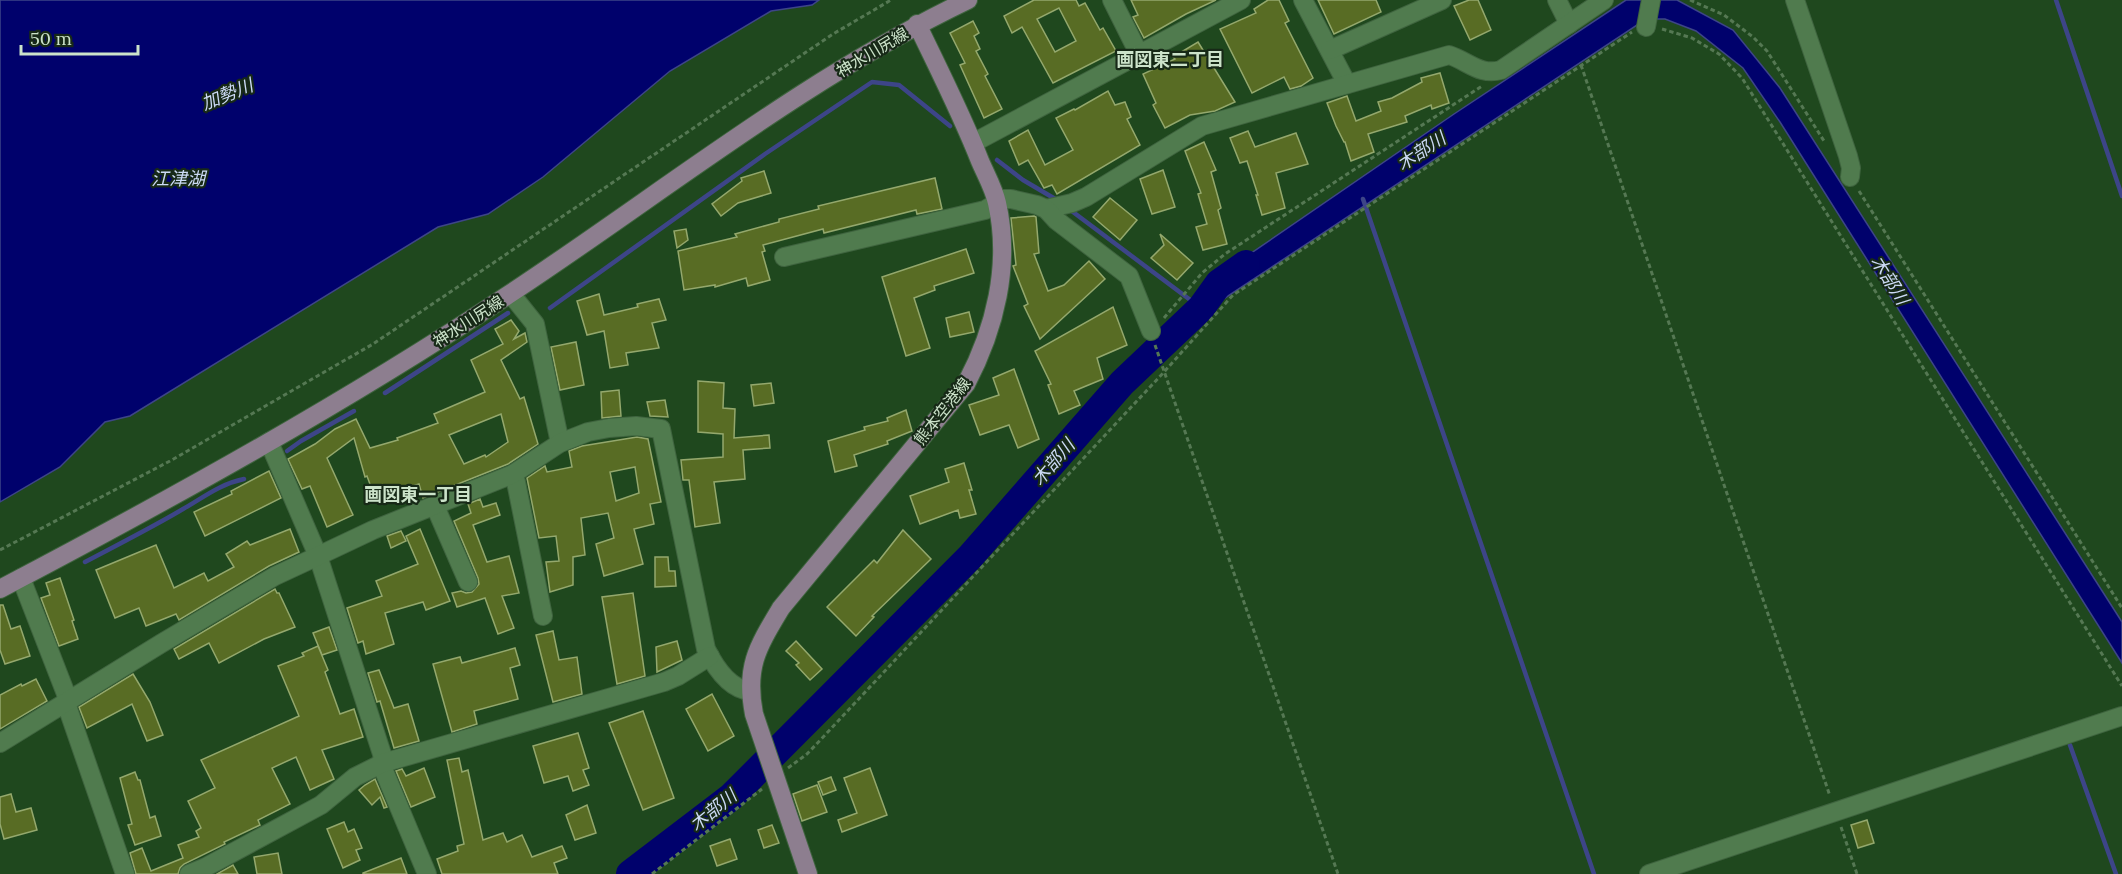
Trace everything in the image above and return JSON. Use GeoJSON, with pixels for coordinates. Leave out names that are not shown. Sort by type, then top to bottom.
{"type":"FeatureCollection","features":[{"type":"Feature","properties":{"kind":"main road"},"geometry":{"type":"LineString","coordinates":[[917,24],[968,0]]}},
{"type":"Feature","properties":{"kind":"main road","name":"熊本空港線"},"geometry":{"type":"LineString","coordinates":[[774,777],[754,714],[750,691],[755,657],[762,639],[781,608],[966,384],[979,359],[996,309],[999,291],[1000,238],[997,203],[973,143],[917,24]]}},
{"type":"Feature","properties":{"kind":"main road","name":"神水川尻線"},"geometry":{"type":"LineString","coordinates":[[0,589],[269,442],[445,336],[511,294],[752,126],[917,24]]}},
{"type":"Feature","properties":{"kind":"main road"},"geometry":{"type":"LineString","coordinates":[[774,777],[808,874]]}},
{"type":"Feature","properties":{"kind":"street"},"geometry":{"type":"LineString","coordinates":[[1112,0],[1139,54]]}},
{"type":"Feature","properties":{"kind":"street"},"geometry":{"type":"LineString","coordinates":[[973,143],[1239,0]]}},
{"type":"Feature","properties":{"kind":"street"},"geometry":{"type":"LineString","coordinates":[[1304,0],[1347,84]]}},
{"type":"Feature","properties":{"kind":"street"},"geometry":{"type":"LineString","coordinates":[[1330,50],[1442,0]]}},
{"type":"Feature","properties":{"kind":"street"},"geometry":{"type":"LineString","coordinates":[[1557,0],[1569,24]]}},
{"type":"Feature","properties":{"kind":"street"},"geometry":{"type":"LineString","coordinates":[[784,257],[985,210],[1003,199],[1048,208],[1072,203],[1086,197],[1202,126],[1449,55],[1491,73],[1501,69],[1604,0]]}},
{"type":"Feature","properties":{"kind":"street"},"geometry":{"type":"LineString","coordinates":[[1646,26],[1651,0]]}},
{"type":"Feature","properties":{"kind":"street"},"geometry":{"type":"LineString","coordinates":[[1795,0],[1848,156],[1851,168],[1850,177]]}},
{"type":"Feature","properties":{"kind":"street"},"geometry":{"type":"LineString","coordinates":[[1048,208],[1056,220],[1130,276],[1151,334]]}},
{"type":"Feature","properties":{"kind":"street"},"geometry":{"type":"LineString","coordinates":[[511,294],[535,324],[560,443]]}},
{"type":"Feature","properties":{"kind":"street"},"geometry":{"type":"LineString","coordinates":[[0,743],[265,582],[373,530],[513,474],[560,443],[588,432],[636,426],[661,429],[699,615],[710,656],[725,678],[736,688],[750,691]]}},
{"type":"Feature","properties":{"kind":"street"},"geometry":{"type":"LineString","coordinates":[[269,442],[318,556],[379,743],[384,771],[427,874]]}},
{"type":"Feature","properties":{"kind":"street"},"geometry":{"type":"LineString","coordinates":[[513,474],[543,616]]}},
{"type":"Feature","properties":{"kind":"street"},"geometry":{"type":"LineString","coordinates":[[435,506],[468,582]]}},
{"type":"Feature","properties":{"kind":"street"},"geometry":{"type":"LineString","coordinates":[[21,578],[66,694],[125,874]]}},
{"type":"Feature","properties":{"kind":"street"},"geometry":{"type":"LineString","coordinates":[[189,874],[321,805],[355,777],[383,763],[664,682],[710,656]]}},
{"type":"Feature","properties":{"kind":"street"},"geometry":{"type":"LineString","coordinates":[[1648,874],[2122,716]]}},
{"type":"Feature","properties":{"kind":"path"},"geometry":{"type":"LineString","coordinates":[[0,550],[170,461],[372,344],[833,34],[891,0]]}},
{"type":"Feature","properties":{"kind":"path"},"geometry":{"type":"LineString","coordinates":[[1690,0],[1724,15],[1767,51],[1830,150]]}},
{"type":"Feature","properties":{"kind":"path"},"geometry":{"type":"LineString","coordinates":[[652,874],[774,777],[807,754],[1233,295],[1633,31],[1646,26],[1668,30],[1692,39],[1719,54],[1742,78],[2122,686]]}},
{"type":"Feature","properties":{"kind":"path"},"geometry":{"type":"LineString","coordinates":[[1581,65],[1857,874]]}},
{"type":"Feature","properties":{"kind":"path"},"geometry":{"type":"LineString","coordinates":[[1177,304],[1202,273],[1225,254],[1485,85],[1491,73]]}},
{"type":"Feature","properties":{"kind":"path"},"geometry":{"type":"LineString","coordinates":[[1850,177],[2122,608]]}},
{"type":"Feature","properties":{"kind":"path"},"geometry":{"type":"LineString","coordinates":[[1151,334],[1338,874]]}},
{"type":"Feature","properties":{"kind":"water","name":"江津湖"},"geometry":{"type":"Polygon","coordinates":[[[0,0],[819,0],[812,5],[771,11],[670,71],[543,177],[488,214],[438,227],[130,416],[105,422],[60,467],[0,502],[0,0]]]}},
{"type":"Feature","properties":{"kind":"water"},"geometry":{"type":"Polygon","coordinates":[[[1626,0],[1677,0],[1733,30],[1780,88],[2122,622],[2122,663],[1780,122],[1743,68],[1696,31],[1665,19],[1646,19],[1225,298],[1209,282],[1454,114],[1626,0]]]}},
{"type":"Feature","properties":{"kind":"building"},"geometry":{"type":"Polygon","coordinates":[[[1034,0],[1076,0],[1079,6],[1085,3],[1100,30],[1103,28],[1116,51],[1053,83],[1022,27],[1012,33],[1004,16],[1034,0]],[[1059,8],[1037,19],[1055,52],[1076,41],[1059,8]]]}},
{"type":"Feature","properties":{"kind":"building"},"geometry":{"type":"Polygon","coordinates":[[[1131,0],[1216,0],[1144,38],[1133,17],[1138,15],[1131,0]]]}},
{"type":"Feature","properties":{"kind":"building"},"geometry":{"type":"Polygon","coordinates":[[[1268,0],[1279,0],[1289,21],[1285,23],[1313,78],[1301,86],[1290,89],[1284,77],[1252,93],[1220,29],[1256,13],[1254,9],[1268,0]]]}},
{"type":"Feature","properties":{"kind":"building"},"geometry":{"type":"Polygon","coordinates":[[[1318,0],[1376,0],[1381,12],[1334,34],[1318,0]]]}},
{"type":"Feature","properties":{"kind":"building"},"geometry":{"type":"Polygon","coordinates":[[[1469,0],[1478,0],[1491,30],[1470,40],[1454,6],[1469,0]]]}},
{"type":"Feature","properties":{"kind":"building"},"geometry":{"type":"Polygon","coordinates":[[[973,21],[979,33],[974,36],[980,49],[976,51],[988,74],[985,76],[1002,109],[984,118],[960,65],[965,63],[950,33],[973,21]]]}},
{"type":"Feature","properties":{"kind":"building"},"geometry":{"type":"Polygon","coordinates":[[[1198,42],[1235,102],[1215,111],[1190,115],[1165,128],[1153,105],[1156,103],[1143,74],[1175,59],[1173,57],[1198,42]]]}},
{"type":"Feature","properties":{"kind":"building"},"geometry":{"type":"Polygon","coordinates":[[[1440,73],[1449,103],[1432,109],[1431,105],[1405,116],[1407,122],[1368,134],[1374,152],[1351,161],[1327,103],[1347,96],[1356,121],[1381,111],[1378,102],[1392,98],[1422,82],[1421,78],[1440,73]]]}},
{"type":"Feature","properties":{"kind":"building"},"geometry":{"type":"Polygon","coordinates":[[[1108,91],[1115,105],[1125,102],[1131,117],[1127,119],[1140,145],[1057,194],[1052,185],[1044,188],[1028,160],[1019,165],[1009,141],[1028,130],[1045,165],[1073,150],[1056,118],[1108,91]]]}},
{"type":"Feature","properties":{"kind":"building"},"geometry":{"type":"Polygon","coordinates":[[[1248,131],[1255,147],[1296,133],[1308,164],[1276,173],[1285,208],[1262,215],[1247,161],[1240,163],[1230,138],[1248,131]]]}},
{"type":"Feature","properties":{"kind":"building"},"geometry":{"type":"Polygon","coordinates":[[[1204,142],[1216,170],[1211,172],[1221,208],[1218,210],[1227,244],[1203,250],[1196,227],[1207,224],[1198,194],[1201,193],[1185,151],[1204,142]]]}},
{"type":"Feature","properties":{"kind":"building"},"geometry":{"type":"Polygon","coordinates":[[[1163,170],[1175,207],[1152,214],[1140,179],[1163,170]]]}},
{"type":"Feature","properties":{"kind":"building"},"geometry":{"type":"Polygon","coordinates":[[[764,171],[771,193],[738,203],[721,216],[712,204],[742,181],[741,178],[764,171]]]}},
{"type":"Feature","properties":{"kind":"building"},"geometry":{"type":"Polygon","coordinates":[[[935,178],[942,209],[917,214],[916,210],[824,233],[823,229],[763,245],[765,251],[762,252],[770,280],[748,286],[746,278],[715,287],[715,285],[684,290],[678,251],[737,237],[735,234],[779,222],[779,219],[819,209],[818,206],[935,178]]]}},
{"type":"Feature","properties":{"kind":"building"},"geometry":{"type":"Polygon","coordinates":[[[1110,198],[1137,220],[1120,240],[1093,217],[1110,198]]]}},
{"type":"Feature","properties":{"kind":"building"},"geometry":{"type":"Polygon","coordinates":[[[1036,217],[1039,253],[1034,254],[1048,291],[1064,285],[1089,261],[1105,279],[1040,339],[1024,306],[1028,304],[1013,266],[1016,265],[1011,218],[1036,217]]]}},
{"type":"Feature","properties":{"kind":"building"},"geometry":{"type":"Polygon","coordinates":[[[686,229],[688,240],[677,248],[674,231],[686,229]]]}},
{"type":"Feature","properties":{"kind":"building"},"geometry":{"type":"Polygon","coordinates":[[[1160,234],[1193,263],[1177,280],[1151,258],[1164,245],[1160,234]]]}},
{"type":"Feature","properties":{"kind":"building"},"geometry":{"type":"Polygon","coordinates":[[[966,249],[974,273],[934,286],[935,290],[914,298],[930,348],[906,356],[882,277],[966,249]]]}},
{"type":"Feature","properties":{"kind":"building"},"geometry":{"type":"Polygon","coordinates":[[[599,294],[604,315],[638,307],[637,304],[659,299],[666,320],[652,323],[659,348],[626,353],[628,365],[610,368],[604,331],[587,335],[577,301],[599,294]]]}},
{"type":"Feature","properties":{"kind":"building"},"geometry":{"type":"Polygon","coordinates":[[[1113,307],[1127,345],[1097,358],[1103,379],[1074,391],[1080,405],[1059,414],[1048,385],[1051,384],[1035,351],[1113,307]]]}},
{"type":"Feature","properties":{"kind":"building"},"geometry":{"type":"Polygon","coordinates":[[[969,312],[974,332],[950,337],[946,318],[969,312]]]}},
{"type":"Feature","properties":{"kind":"building"},"geometry":{"type":"Polygon","coordinates":[[[511,320],[519,331],[514,339],[525,333],[527,342],[501,360],[520,399],[524,397],[538,444],[508,464],[423,498],[419,484],[375,498],[367,476],[365,477],[354,438],[327,458],[353,515],[327,527],[310,486],[302,489],[288,459],[315,444],[335,429],[356,419],[370,448],[398,440],[397,438],[438,423],[434,414],[485,392],[471,360],[503,344],[495,329],[511,320]],[[501,414],[449,435],[464,464],[485,455],[486,457],[508,442],[501,414]]]}},
{"type":"Feature","properties":{"kind":"building"},"geometry":{"type":"Polygon","coordinates":[[[576,342],[584,385],[560,390],[551,347],[576,342]]]}},
{"type":"Feature","properties":{"kind":"building"},"geometry":{"type":"Polygon","coordinates":[[[1014,369],[1039,439],[1018,448],[1009,425],[980,435],[969,405],[999,395],[993,378],[1014,369]]]}},
{"type":"Feature","properties":{"kind":"building"},"geometry":{"type":"Polygon","coordinates":[[[698,381],[724,383],[723,408],[735,409],[734,438],[769,435],[770,448],[743,450],[745,479],[714,482],[720,523],[695,527],[689,480],[683,480],[681,460],[723,457],[723,434],[698,432],[698,381]]]}},
{"type":"Feature","properties":{"kind":"building"},"geometry":{"type":"Polygon","coordinates":[[[771,383],[774,403],[754,406],[751,385],[771,383]]]}},
{"type":"Feature","properties":{"kind":"building"},"geometry":{"type":"Polygon","coordinates":[[[619,390],[621,416],[602,418],[601,392],[619,390]]]}},
{"type":"Feature","properties":{"kind":"building"},"geometry":{"type":"Polygon","coordinates":[[[665,400],[668,417],[650,416],[647,402],[665,400]]]}},
{"type":"Feature","properties":{"kind":"building"},"geometry":{"type":"Polygon","coordinates":[[[906,410],[912,431],[887,441],[888,444],[854,455],[857,466],[835,472],[828,441],[865,430],[864,427],[888,421],[887,418],[906,410]]]}},
{"type":"Feature","properties":{"kind":"building"},"geometry":{"type":"Polygon","coordinates":[[[637,437],[648,439],[661,502],[650,504],[654,524],[634,529],[643,564],[604,576],[596,544],[614,538],[608,513],[581,518],[585,555],[573,557],[573,585],[550,592],[546,562],[559,561],[556,536],[539,538],[527,478],[545,466],[547,472],[572,467],[569,451],[582,446],[637,437]],[[635,467],[610,472],[616,501],[639,493],[635,467]]]}},
{"type":"Feature","properties":{"kind":"building"},"geometry":{"type":"Polygon","coordinates":[[[964,463],[976,514],[960,518],[958,510],[920,524],[910,496],[949,482],[945,469],[964,463]]]}},
{"type":"Feature","properties":{"kind":"building"},"geometry":{"type":"Polygon","coordinates":[[[269,471],[281,498],[205,536],[194,512],[232,494],[231,491],[269,471]]]}},
{"type":"Feature","properties":{"kind":"building"},"geometry":{"type":"Polygon","coordinates":[[[480,499],[483,507],[496,503],[500,515],[473,525],[487,562],[509,556],[519,593],[502,596],[514,628],[498,634],[485,598],[457,607],[452,593],[472,592],[479,584],[454,521],[471,513],[468,504],[480,499]]]}},
{"type":"Feature","properties":{"kind":"building"},"geometry":{"type":"Polygon","coordinates":[[[290,529],[299,552],[269,566],[179,620],[176,614],[146,626],[139,608],[115,618],[96,570],[156,545],[174,588],[204,573],[208,581],[234,567],[226,554],[247,541],[250,545],[290,529]]]}},
{"type":"Feature","properties":{"kind":"building"},"geometry":{"type":"Polygon","coordinates":[[[420,529],[450,601],[426,610],[423,602],[385,613],[394,644],[366,654],[363,641],[358,643],[347,608],[382,596],[376,581],[418,564],[406,536],[420,529]]]}},
{"type":"Feature","properties":{"kind":"building"},"geometry":{"type":"Polygon","coordinates":[[[903,530],[931,559],[872,616],[874,617],[856,636],[827,607],[874,560],[877,563],[903,530]]]}},
{"type":"Feature","properties":{"kind":"building"},"geometry":{"type":"Polygon","coordinates":[[[401,531],[406,541],[391,548],[387,536],[401,531]]]}},
{"type":"Feature","properties":{"kind":"building"},"geometry":{"type":"Polygon","coordinates":[[[655,557],[668,557],[669,571],[675,571],[676,586],[655,587],[655,557]]]}},
{"type":"Feature","properties":{"kind":"building"},"geometry":{"type":"Polygon","coordinates":[[[60,578],[78,639],[59,646],[41,598],[50,595],[46,583],[60,578]]]}},
{"type":"Feature","properties":{"kind":"building"},"geometry":{"type":"Polygon","coordinates":[[[275,589],[295,627],[264,639],[219,663],[209,643],[179,659],[174,649],[275,589]]]}},
{"type":"Feature","properties":{"kind":"building"},"geometry":{"type":"Polygon","coordinates":[[[633,593],[645,676],[617,684],[602,597],[633,593]]]}},
{"type":"Feature","properties":{"kind":"building"},"geometry":{"type":"Polygon","coordinates":[[[0,605],[3,605],[11,629],[20,626],[30,656],[5,664],[0,650],[0,605]]]}},
{"type":"Feature","properties":{"kind":"building"},"geometry":{"type":"Polygon","coordinates":[[[329,627],[337,650],[322,655],[313,633],[329,627]]]}},
{"type":"Feature","properties":{"kind":"building"},"geometry":{"type":"Polygon","coordinates":[[[553,631],[559,660],[577,657],[582,694],[553,702],[536,635],[553,631]]]}},
{"type":"Feature","properties":{"kind":"building"},"geometry":{"type":"Polygon","coordinates":[[[677,641],[682,660],[657,672],[656,647],[677,641]]]}},
{"type":"Feature","properties":{"kind":"building"},"geometry":{"type":"Polygon","coordinates":[[[796,641],[822,669],[810,680],[796,665],[799,663],[786,651],[796,641]]]}},
{"type":"Feature","properties":{"kind":"building"},"geometry":{"type":"Polygon","coordinates":[[[318,646],[328,670],[325,672],[340,714],[354,709],[363,737],[322,750],[334,779],[310,790],[296,757],[272,768],[290,804],[258,820],[260,825],[184,864],[178,874],[136,874],[130,853],[142,848],[151,871],[183,858],[178,845],[199,837],[196,831],[201,828],[188,801],[215,788],[201,760],[299,716],[278,666],[304,656],[302,653],[318,646]]]}},
{"type":"Feature","properties":{"kind":"building"},"geometry":{"type":"Polygon","coordinates":[[[515,648],[520,665],[510,668],[518,699],[474,711],[477,724],[452,732],[433,664],[460,657],[462,663],[515,648]]]}},
{"type":"Feature","properties":{"kind":"building"},"geometry":{"type":"Polygon","coordinates":[[[379,670],[394,708],[408,704],[419,741],[394,748],[380,701],[377,702],[368,673],[379,670]]]}},
{"type":"Feature","properties":{"kind":"building"},"geometry":{"type":"Polygon","coordinates":[[[133,674],[150,702],[163,735],[147,741],[132,704],[87,728],[79,707],[133,674]]]}},
{"type":"Feature","properties":{"kind":"building"},"geometry":{"type":"Polygon","coordinates":[[[36,679],[47,701],[0,729],[0,695],[36,679]]]}},
{"type":"Feature","properties":{"kind":"building"},"geometry":{"type":"Polygon","coordinates":[[[712,694],[734,736],[708,751],[686,709],[712,694]]]}},
{"type":"Feature","properties":{"kind":"building"},"geometry":{"type":"Polygon","coordinates":[[[643,711],[674,798],[643,810],[609,723],[643,711]]]}},
{"type":"Feature","properties":{"kind":"building"},"geometry":{"type":"Polygon","coordinates":[[[578,733],[589,768],[583,770],[589,785],[573,791],[568,776],[544,783],[533,746],[578,733]]]}},
{"type":"Feature","properties":{"kind":"building"},"geometry":{"type":"Polygon","coordinates":[[[459,758],[462,772],[468,770],[483,840],[503,833],[507,842],[522,835],[532,857],[562,846],[567,858],[554,863],[558,874],[442,874],[437,859],[458,851],[457,846],[464,844],[447,760],[459,758]]]}},
{"type":"Feature","properties":{"kind":"building"},"geometry":{"type":"Polygon","coordinates":[[[424,768],[435,797],[411,807],[396,771],[402,769],[406,776],[424,768]]]}},
{"type":"Feature","properties":{"kind":"building"},"geometry":{"type":"Polygon","coordinates":[[[870,768],[887,815],[842,832],[838,820],[857,813],[844,778],[870,768]]]}},
{"type":"Feature","properties":{"kind":"building"},"geometry":{"type":"Polygon","coordinates":[[[135,772],[140,780],[150,818],[155,816],[161,836],[135,845],[128,825],[132,824],[120,778],[135,772]]]}},
{"type":"Feature","properties":{"kind":"building"},"geometry":{"type":"Polygon","coordinates":[[[831,777],[836,790],[823,795],[818,782],[831,777]]]}},
{"type":"Feature","properties":{"kind":"building"},"geometry":{"type":"Polygon","coordinates":[[[375,779],[387,807],[384,808],[380,797],[372,805],[359,790],[375,779]]]}},
{"type":"Feature","properties":{"kind":"building"},"geometry":{"type":"Polygon","coordinates":[[[817,785],[827,812],[802,821],[793,794],[817,785]]]}},
{"type":"Feature","properties":{"kind":"building"},"geometry":{"type":"Polygon","coordinates":[[[11,794],[16,812],[31,808],[37,830],[4,839],[0,824],[0,797],[11,794]]]}},
{"type":"Feature","properties":{"kind":"building"},"geometry":{"type":"Polygon","coordinates":[[[587,805],[596,833],[575,840],[566,815],[587,805]]]}},
{"type":"Feature","properties":{"kind":"building"},"geometry":{"type":"Polygon","coordinates":[[[1867,820],[1874,843],[1858,848],[1851,825],[1867,820]]]}},
{"type":"Feature","properties":{"kind":"building"},"geometry":{"type":"Polygon","coordinates":[[[344,822],[348,832],[354,829],[362,848],[356,850],[360,860],[343,868],[327,829],[344,822]]]}},
{"type":"Feature","properties":{"kind":"building"},"geometry":{"type":"Polygon","coordinates":[[[772,825],[779,843],[764,848],[758,830],[772,825]]]}},
{"type":"Feature","properties":{"kind":"building"},"geometry":{"type":"Polygon","coordinates":[[[730,839],[737,859],[717,866],[710,846],[730,839]]]}},
{"type":"Feature","properties":{"kind":"building"},"geometry":{"type":"Polygon","coordinates":[[[278,853],[282,874],[257,874],[254,857],[278,853]]]}},
{"type":"Feature","properties":{"kind":"building"},"geometry":{"type":"Polygon","coordinates":[[[401,858],[407,874],[363,874],[363,873],[401,858]]]}},
{"type":"Feature","properties":{"kind":"building"},"geometry":{"type":"Polygon","coordinates":[[[233,865],[238,874],[217,874],[233,865]]]}},
{"type":"Feature","properties":{"kind":"waterway"},"geometry":{"type":"LineString","coordinates":[[2056,0],[2122,196]]}},
{"type":"Feature","properties":{"kind":"waterway"},"geometry":{"type":"LineString","coordinates":[[550,308],[765,154],[872,82],[899,85],[950,126]]}},
{"type":"Feature","properties":{"kind":"waterway"},"geometry":{"type":"LineString","coordinates":[[997,160],[1023,180],[1057,200]]}},
{"type":"Feature","properties":{"kind":"waterway"},"geometry":{"type":"LineString","coordinates":[[1363,199],[1594,874]]}},
{"type":"Feature","properties":{"kind":"waterway"},"geometry":{"type":"LineString","coordinates":[[1069,209],[1201,308]]}},
{"type":"Feature","properties":{"kind":"waterway","name":"木部川"},"geometry":{"type":"LineString","coordinates":[[630,874],[731,797],[970,557],[1122,383],[1201,308],[1219,283],[1246,264]]}},
{"type":"Feature","properties":{"kind":"waterway"},"geometry":{"type":"LineString","coordinates":[[385,393],[508,313]]}},
{"type":"Feature","properties":{"kind":"waterway"},"geometry":{"type":"LineString","coordinates":[[287,451],[354,411]]}},
{"type":"Feature","properties":{"kind":"waterway"},"geometry":{"type":"LineString","coordinates":[[85,562],[220,488],[244,479]]}},
{"type":"Feature","properties":{"kind":"waterway"},"geometry":{"type":"LineString","coordinates":[[2070,745],[2116,874]]}},
{"type":"Feature","properties":{"kind":"district","name":"画図東二丁目"},"geometry":{"type":"Point","coordinates":[1170,59]}},
{"type":"Feature","properties":{"kind":"district","name":"画図東一丁目"},"geometry":{"type":"Point","coordinates":[418,494]}},
{"type":"Feature","properties":{"kind":"water label","name":"加勢川"},"geometry":{"type":"Point","coordinates":[227,94]}}]}
